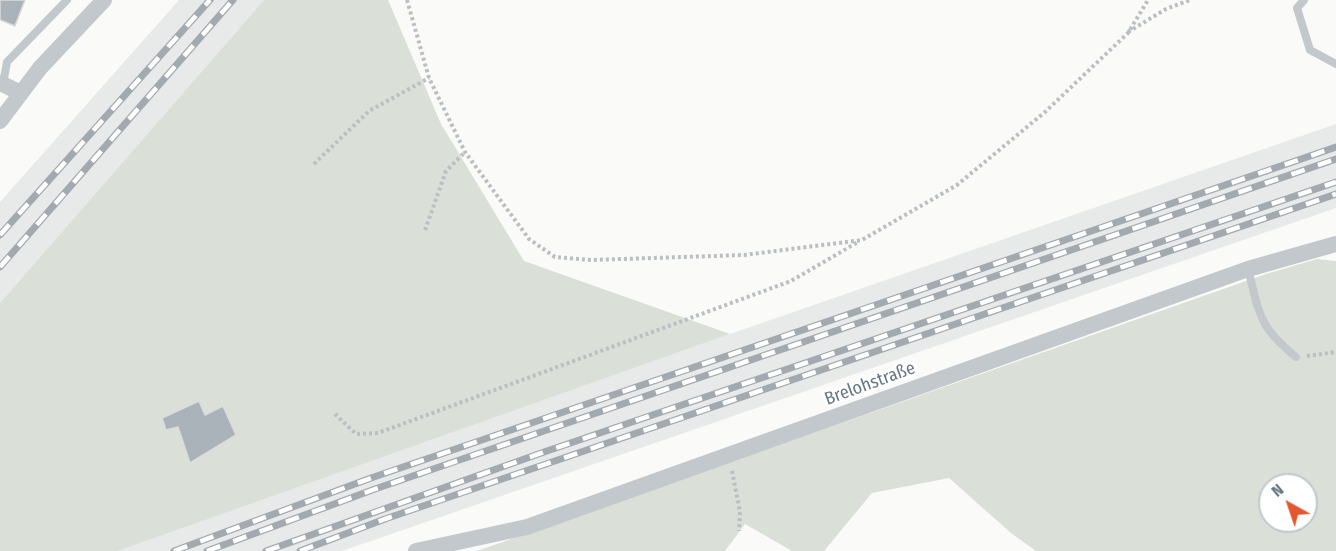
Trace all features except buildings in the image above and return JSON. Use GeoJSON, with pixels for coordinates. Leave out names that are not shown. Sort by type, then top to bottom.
{"type":"FeatureCollection","features":[{"type":"Feature","properties":{"kind":"street"},"geometry":{"type":"LineString","coordinates":[[0,121],[62,43],[104,0]]}},
{"type":"Feature","properties":{"kind":"street"},"geometry":{"type":"LineString","coordinates":[[1,84],[21,93]]}},
{"type":"Feature","properties":{"kind":"street","name":"Brelohstraße"},"geometry":{"type":"LineString","coordinates":[[416,551],[526,528],[1248,269],[1336,244]]}},
{"type":"Feature","properties":{"kind":"lane"},"geometry":{"type":"LineString","coordinates":[[1,84],[7,62],[67,0]]}},
{"type":"Feature","properties":{"kind":"lane"},"geometry":{"type":"LineString","coordinates":[[1304,0],[1297,8],[1310,50],[1336,64]]}},
{"type":"Feature","properties":{"kind":"lane"},"geometry":{"type":"LineString","coordinates":[[1248,269],[1263,324],[1275,339],[1296,357]]}},
{"type":"Feature","properties":{"kind":"path"},"geometry":{"type":"LineString","coordinates":[[407,0],[429,78],[465,152],[529,238],[555,257],[591,260],[744,255],[861,240]]}},
{"type":"Feature","properties":{"kind":"path"},"geometry":{"type":"LineString","coordinates":[[1128,33],[1148,0]]}},
{"type":"Feature","properties":{"kind":"path"},"geometry":{"type":"LineString","coordinates":[[335,414],[356,434],[378,433],[791,281],[957,185],[1045,112],[1128,33],[1167,9],[1190,0]]}},
{"type":"Feature","properties":{"kind":"path"},"geometry":{"type":"LineString","coordinates":[[314,164],[369,111],[429,78]]}},
{"type":"Feature","properties":{"kind":"path"},"geometry":{"type":"LineString","coordinates":[[426,230],[446,171],[465,152]]}},
{"type":"Feature","properties":{"kind":"path"},"geometry":{"type":"LineString","coordinates":[[1296,357],[1336,352]]}},
{"type":"Feature","properties":{"kind":"path"},"geometry":{"type":"LineString","coordinates":[[728,456],[740,512],[739,531]]}},
{"type":"Feature","properties":{"kind":"shaded area"},"geometry":{"type":"Polygon","coordinates":[[[179,0],[264,0],[0,303],[0,202],[179,0]]]}},
{"type":"Feature","properties":{"kind":"shaded area"},"geometry":{"type":"Polygon","coordinates":[[[264,0],[388,0],[441,124],[524,261],[730,334],[118,551],[0,551],[0,303],[264,0]]]}},
{"type":"Feature","properties":{"kind":"shaded area"},"geometry":{"type":"Polygon","coordinates":[[[1336,124],[1336,208],[342,551],[118,551],[730,334],[1336,124]]]}},
{"type":"Feature","properties":{"kind":"shaded area"},"geometry":{"type":"Polygon","coordinates":[[[1317,259],[1336,261],[1336,551],[1036,551],[1011,533],[949,478],[872,493],[824,551],[792,551],[745,524],[725,551],[477,551],[1266,274],[1317,259]]]}},
{"type":"Feature","properties":{"kind":"railway"},"geometry":{"type":"LineString","coordinates":[[0,235],[210,0]]}},
{"type":"Feature","properties":{"kind":"railway"},"geometry":{"type":"LineString","coordinates":[[0,267],[233,0]]}},
{"type":"Feature","properties":{"kind":"railway"},"geometry":{"type":"LineString","coordinates":[[174,551],[371,478],[1336,147]]}},
{"type":"Feature","properties":{"kind":"railway"},"geometry":{"type":"LineString","coordinates":[[207,551],[375,489],[1336,159]]}},
{"type":"Feature","properties":{"kind":"railway"},"geometry":{"type":"LineString","coordinates":[[266,551],[544,452],[1336,182]]}},
{"type":"Feature","properties":{"kind":"railway"},"geometry":{"type":"LineString","coordinates":[[300,551],[385,519],[1336,194]]}}]}
